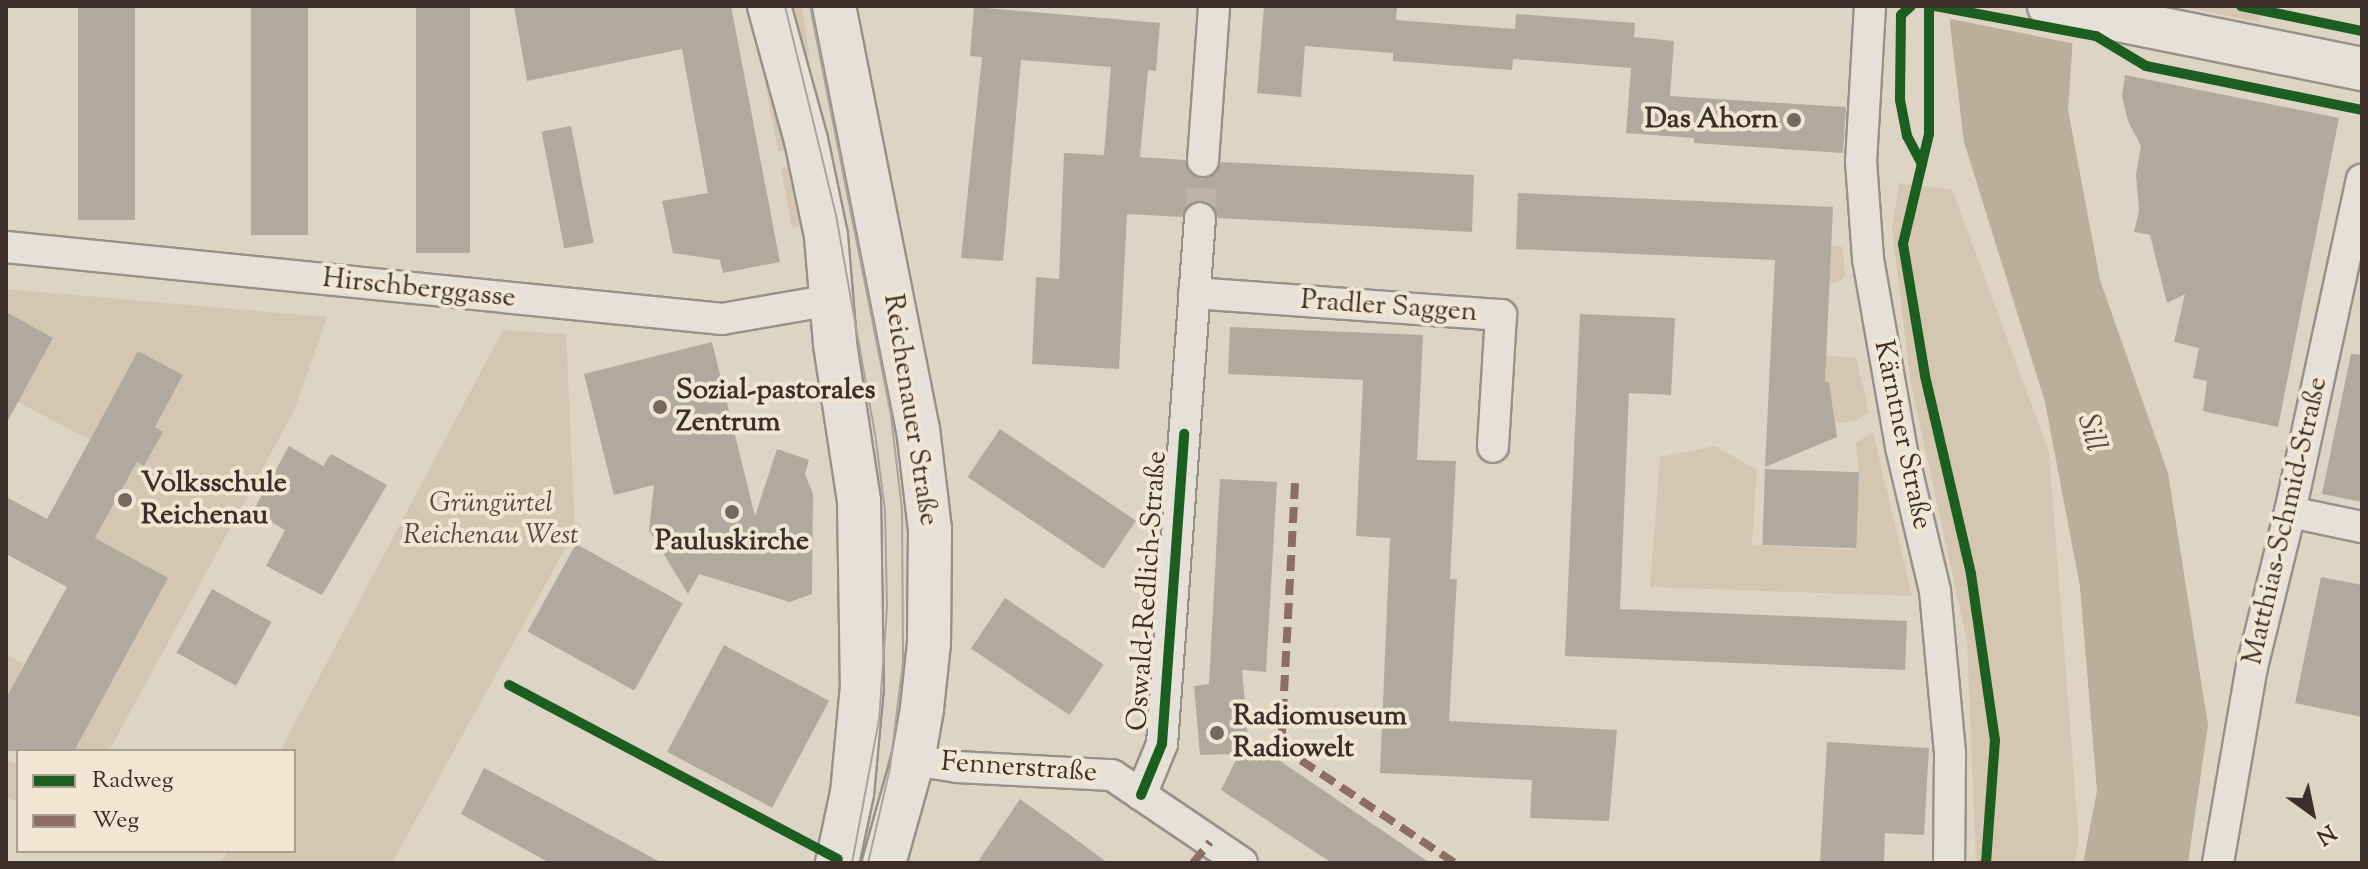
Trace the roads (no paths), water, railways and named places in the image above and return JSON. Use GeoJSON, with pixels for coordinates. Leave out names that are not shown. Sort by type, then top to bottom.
{"type":"FeatureCollection","features":[{"type":"Feature","properties":{"kind":"street"},"geometry":{"type":"LineString","coordinates":[[769,6],[818,191],[835,344],[856,473],[863,581],[859,732],[852,793],[837,863]]}},
{"type":"Feature","properties":{"kind":"street","name":"Reichenauer Straße"},"geometry":{"type":"LineString","coordinates":[[834,6],[912,397],[927,489],[931,570],[929,643],[913,760],[884,863]]}},
{"type":"Feature","properties":{"kind":"street"},"geometry":{"type":"LineString","coordinates":[[1203,161],[1214,6]]}},
{"type":"Feature","properties":{"kind":"street","name":"Kärntner Straße"},"geometry":{"type":"LineString","coordinates":[[1870,6],[1861,161],[1870,274],[1901,447],[1935,591],[1950,754],[1949,863]]}},
{"type":"Feature","properties":{"kind":"street"},"geometry":{"type":"LineString","coordinates":[[2049,6],[2362,69]]}},
{"type":"Feature","properties":{"kind":"street","name":"Matthias-Schmid-Straße"},"geometry":{"type":"LineString","coordinates":[[2218,863],[2252,667],[2290,512],[2362,180]]}},
{"type":"Feature","properties":{"kind":"street","name":"Oswald-Redlich-Straße"},"geometry":{"type":"LineString","coordinates":[[1141,795],[1162,744],[1200,218]]}},
{"type":"Feature","properties":{"kind":"street","name":"Hirschberggasse"},"geometry":{"type":"LineString","coordinates":[[6,247],[722,319],[831,300]]}},
{"type":"Feature","properties":{"kind":"street","name":"Pradler Saggen"},"geometry":{"type":"LineString","coordinates":[[1194,293],[1501,315],[1493,447]]}},
{"type":"Feature","properties":{"kind":"street"},"geometry":{"type":"LineString","coordinates":[[2290,512],[2362,527]]}},
{"type":"Feature","properties":{"kind":"street","name":"Fennerstraße"},"geometry":{"type":"LineString","coordinates":[[913,760],[957,767],[1112,775],[1242,863]]}},
{"type":"Feature","properties":{"kind":"water","name":"Sill"},"geometry":{"type":"Polygon","coordinates":[[[1952,6],[2075,6],[2068,110],[2100,280],[2168,473],[2208,725],[2188,863],[2083,863],[2097,791],[2080,587],[2045,402],[1964,142],[1950,24],[1952,6]]]}},
{"type":"Feature","properties":{"kind":"tunnel"},"geometry":{"type":"LineString","coordinates":[[1200,218],[1203,161]]}},
{"type":"Feature","properties":{"kind":"tram line"},"geometry":{"type":"LineString","coordinates":[[785,6],[836,215],[875,433],[885,511],[887,607],[879,720],[852,863]]}},
{"type":"Feature","properties":{"kind":"tram line"},"geometry":{"type":"LineString","coordinates":[[810,6],[891,416],[902,510],[903,662],[890,768],[868,863]]}},
{"type":"Feature","properties":{"kind":"place","name":"Das Ahorn"},"geometry":{"type":"Point","coordinates":[1794,120]}},
{"type":"Feature","properties":{"kind":"place","name":"Sozial-pastorales Zentrum"},"geometry":{"type":"Point","coordinates":[660,407]}},
{"type":"Feature","properties":{"kind":"place","name":"Volksschule Reichenau"},"geometry":{"type":"Point","coordinates":[125,500]}},
{"type":"Feature","properties":{"kind":"place","name":"Pauluskirche"},"geometry":{"type":"Point","coordinates":[732,512]}},
{"type":"Feature","properties":{"kind":"place","name":"Radiomuseum Radiowelt"},"geometry":{"type":"Point","coordinates":[1217,733]}},
{"type":"Feature","properties":{"kind":"park label","name":"Grüngürtel Reichenau West"},"geometry":{"type":"Point","coordinates":[491,520]}}]}
